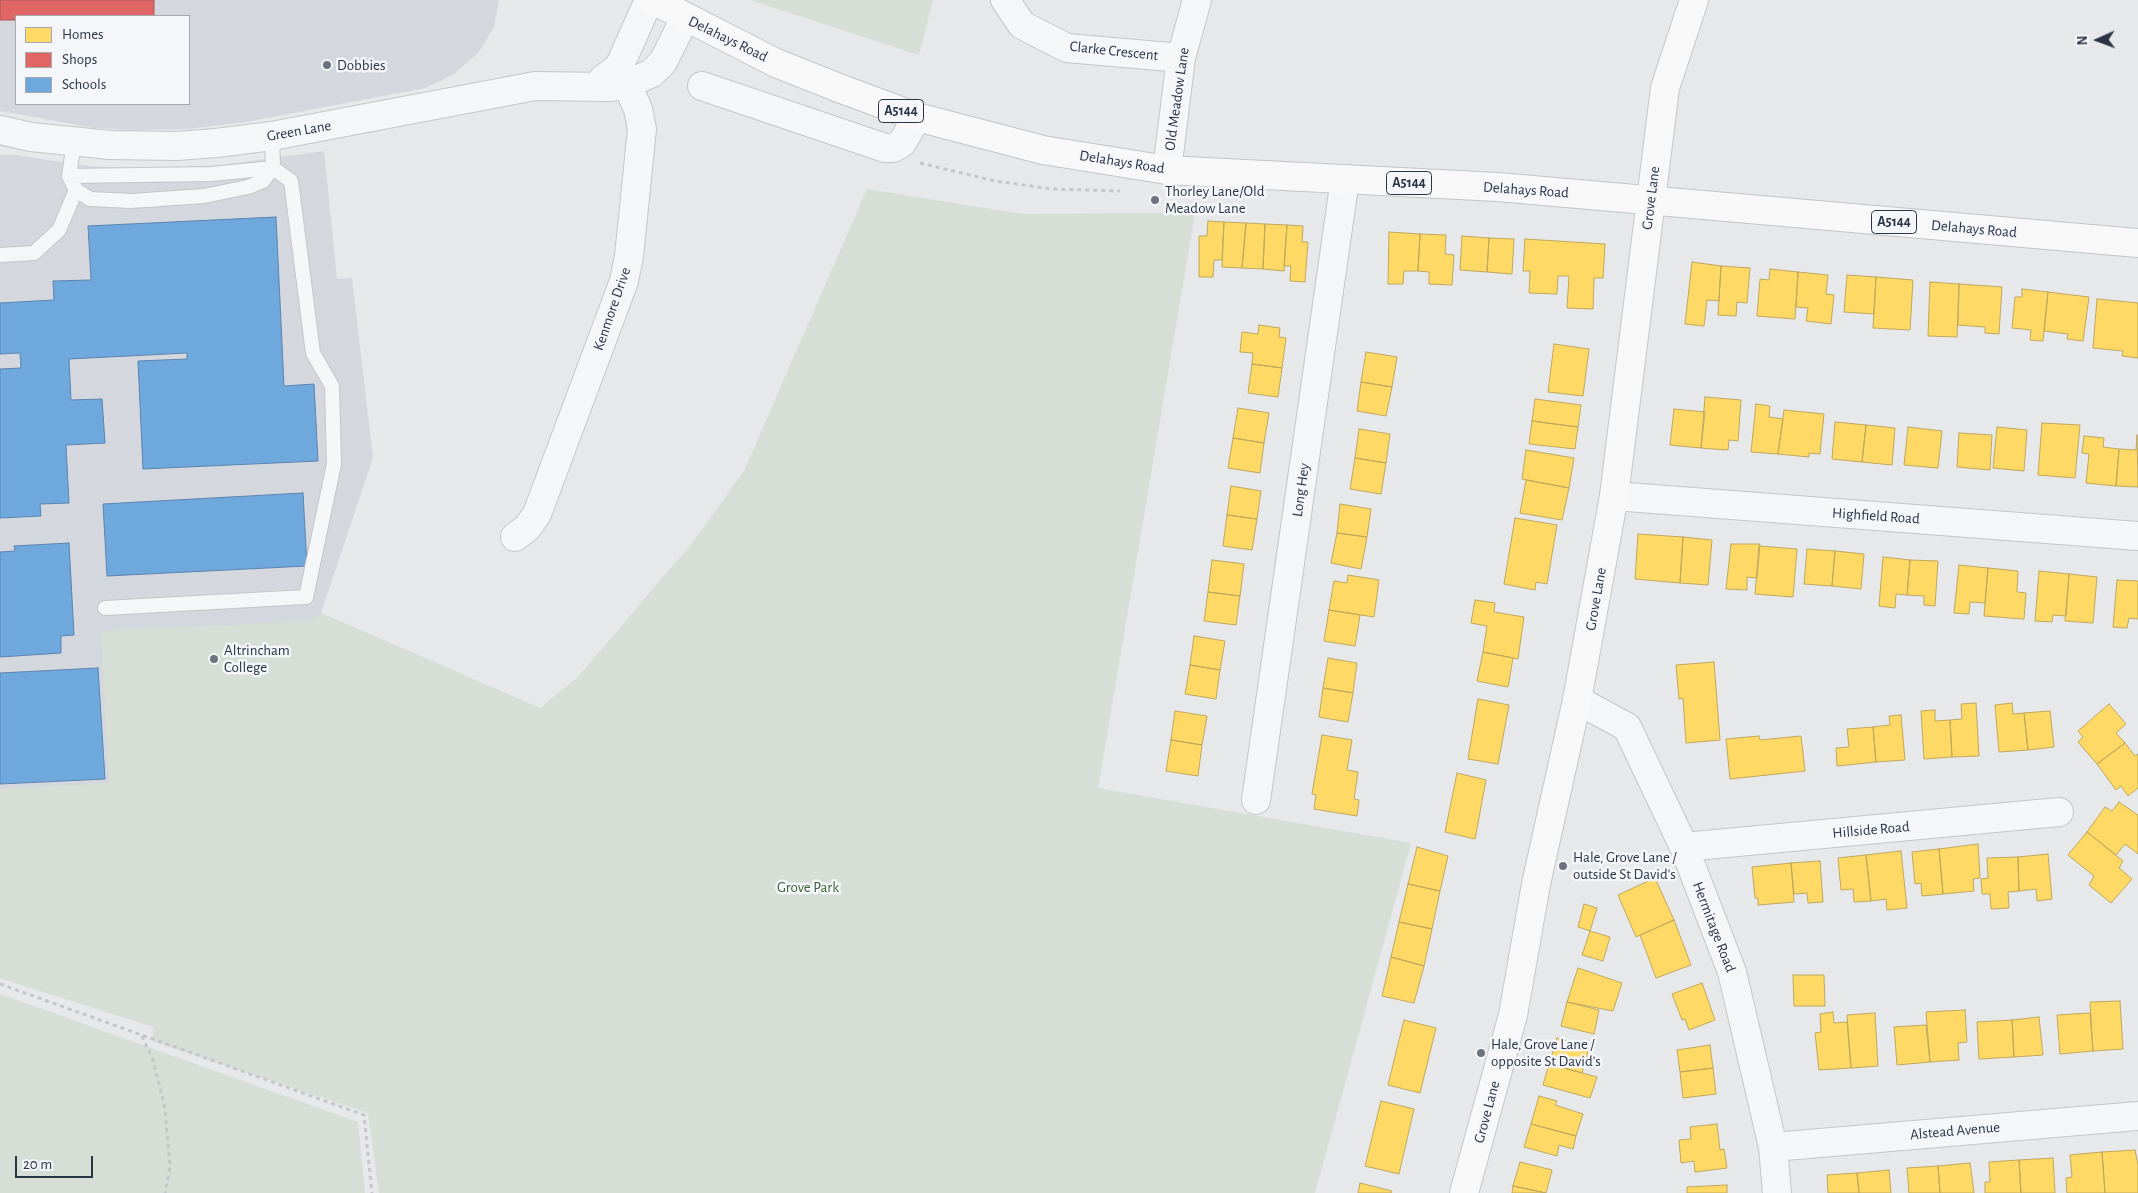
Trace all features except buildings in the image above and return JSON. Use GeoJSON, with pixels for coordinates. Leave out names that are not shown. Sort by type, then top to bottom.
{"type":"FeatureCollection","features":[{"type":"Feature","properties":{"kind":"main road","name":"Delahays Road"},"geometry":{"type":"LineString","coordinates":[[653,0],[776,63],[917,117],[1043,150],[1167,170],[1498,187],[2138,242]]}},
{"type":"Feature","properties":{"kind":"main road","name":"Grove Lane"},"geometry":{"type":"LineString","coordinates":[[1464,1193],[1513,1015],[1536,884],[1577,700],[1614,496],[1665,88],[1694,0]]}},
{"type":"Feature","properties":{"kind":"street"},"geometry":{"type":"LineString","coordinates":[[623,76],[649,0]]}},
{"type":"Feature","properties":{"kind":"street","name":"Clarke Crescent"},"geometry":{"type":"LineString","coordinates":[[1005,0],[1022,25],[1067,48],[1181,58]]}},
{"type":"Feature","properties":{"kind":"street","name":"Old Meadow Lane"},"geometry":{"type":"LineString","coordinates":[[1167,170],[1181,58],[1197,0]]}},
{"type":"Feature","properties":{"kind":"street","name":"Green Lane"},"geometry":{"type":"LineString","coordinates":[[0,130],[74,142],[177,146],[272,136],[535,86],[596,85],[611,87],[623,76],[652,73],[663,62],[685,18]]}},
{"type":"Feature","properties":{"kind":"street","name":"Kenmore Drive"},"geometry":{"type":"LineString","coordinates":[[515,537],[527,528],[537,514],[624,281],[629,256],[642,129],[638,109],[623,76]]}},
{"type":"Feature","properties":{"kind":"street"},"geometry":{"type":"LineString","coordinates":[[702,86],[884,148],[893,148],[902,143],[917,117]]}},
{"type":"Feature","properties":{"kind":"street","name":"Long Hey"},"geometry":{"type":"LineString","coordinates":[[1256,800],[1345,179]]}},
{"type":"Feature","properties":{"kind":"street","name":"Highfield Road"},"geometry":{"type":"LineString","coordinates":[[1614,496],[2138,536]]}},
{"type":"Feature","properties":{"kind":"street","name":"Hermitage Road"},"geometry":{"type":"LineString","coordinates":[[1577,700],[1627,727],[1684,847],[1732,972],[1773,1147],[1777,1193]]}},
{"type":"Feature","properties":{"kind":"street","name":"Hillside Road"},"geometry":{"type":"LineString","coordinates":[[1684,847],[2059,812]]}},
{"type":"Feature","properties":{"kind":"street","name":"Alstead Avenue"},"geometry":{"type":"LineString","coordinates":[[1773,1147],[2138,1116]]}},
{"type":"Feature","properties":{"kind":"lane"},"geometry":{"type":"LineString","coordinates":[[74,142],[69,176],[76,190],[90,199],[112,202],[204,196],[248,187],[263,180],[273,168],[272,136]]}},
{"type":"Feature","properties":{"kind":"lane"},"geometry":{"type":"LineString","coordinates":[[69,176],[211,174],[273,168],[291,181],[313,353],[332,386],[334,464],[306,597],[105,608]]}},
{"type":"Feature","properties":{"kind":"lane"},"geometry":{"type":"LineString","coordinates":[[0,255],[34,253],[59,230],[76,190]]}},
{"type":"Feature","properties":{"kind":"path"},"geometry":{"type":"LineString","coordinates":[[884,148],[922,164],[995,181],[1052,189],[1123,191]]}},
{"type":"Feature","properties":{"kind":"path"},"geometry":{"type":"LineString","coordinates":[[0,984],[364,1114],[372,1193]]}},
{"type":"Feature","properties":{"kind":"path"},"geometry":{"type":"LineString","coordinates":[[142,1035],[153,1060],[165,1108],[170,1167],[165,1193]]}},
{"type":"Feature","properties":{"kind":"shaded area","name":"Dobbies"},"geometry":{"type":"Polygon","coordinates":[[[0,0],[499,0],[494,27],[479,52],[454,74],[425,88],[246,122],[188,129],[134,130],[95,128],[0,111],[0,0]]]}},
{"type":"Feature","properties":{"kind":"shaded area","name":"Altrincham College"},"geometry":{"type":"Polygon","coordinates":[[[324,151],[337,279],[352,278],[373,458],[321,613],[535,706],[152,1041],[154,1027],[0,978],[0,155],[16,155],[87,166],[141,169],[222,165],[324,151]]]}},
{"type":"Feature","properties":{"kind":"green space"},"geometry":{"type":"Polygon","coordinates":[[[750,0],[933,0],[919,55],[750,0]]]}},
{"type":"Feature","properties":{"kind":"green space","name":"Grove Park"},"geometry":{"type":"Polygon","coordinates":[[[867,189],[1022,214],[1195,213],[1098,788],[1411,843],[1315,1193],[379,1193],[368,1113],[152,1041],[154,1027],[0,978],[0,789],[109,783],[101,631],[311,621],[321,613],[540,708],[577,678],[693,542],[744,471],[867,189]]]}},
{"type":"Feature","properties":{"kind":"green space"},"geometry":{"type":"Polygon","coordinates":[[[0,994],[358,1122],[365,1193],[0,1193],[0,994]]]}},
{"type":"Feature","properties":{"kind":"place","name":"Dobbies"},"geometry":{"type":"Point","coordinates":[327,65]}},
{"type":"Feature","properties":{"kind":"place","name":"Thorley Lane/Old Meadow Lane"},"geometry":{"type":"Point","coordinates":[1155,200]}},
{"type":"Feature","properties":{"kind":"place","name":"Altrincham College"},"geometry":{"type":"Point","coordinates":[214,659]}},
{"type":"Feature","properties":{"kind":"place","name":"Hale, Grove Lane / outside St David's"},"geometry":{"type":"Point","coordinates":[1563,866]}},
{"type":"Feature","properties":{"kind":"place","name":"Hale, Grove Lane / opposite St David's"},"geometry":{"type":"Point","coordinates":[1481,1053]}}]}
